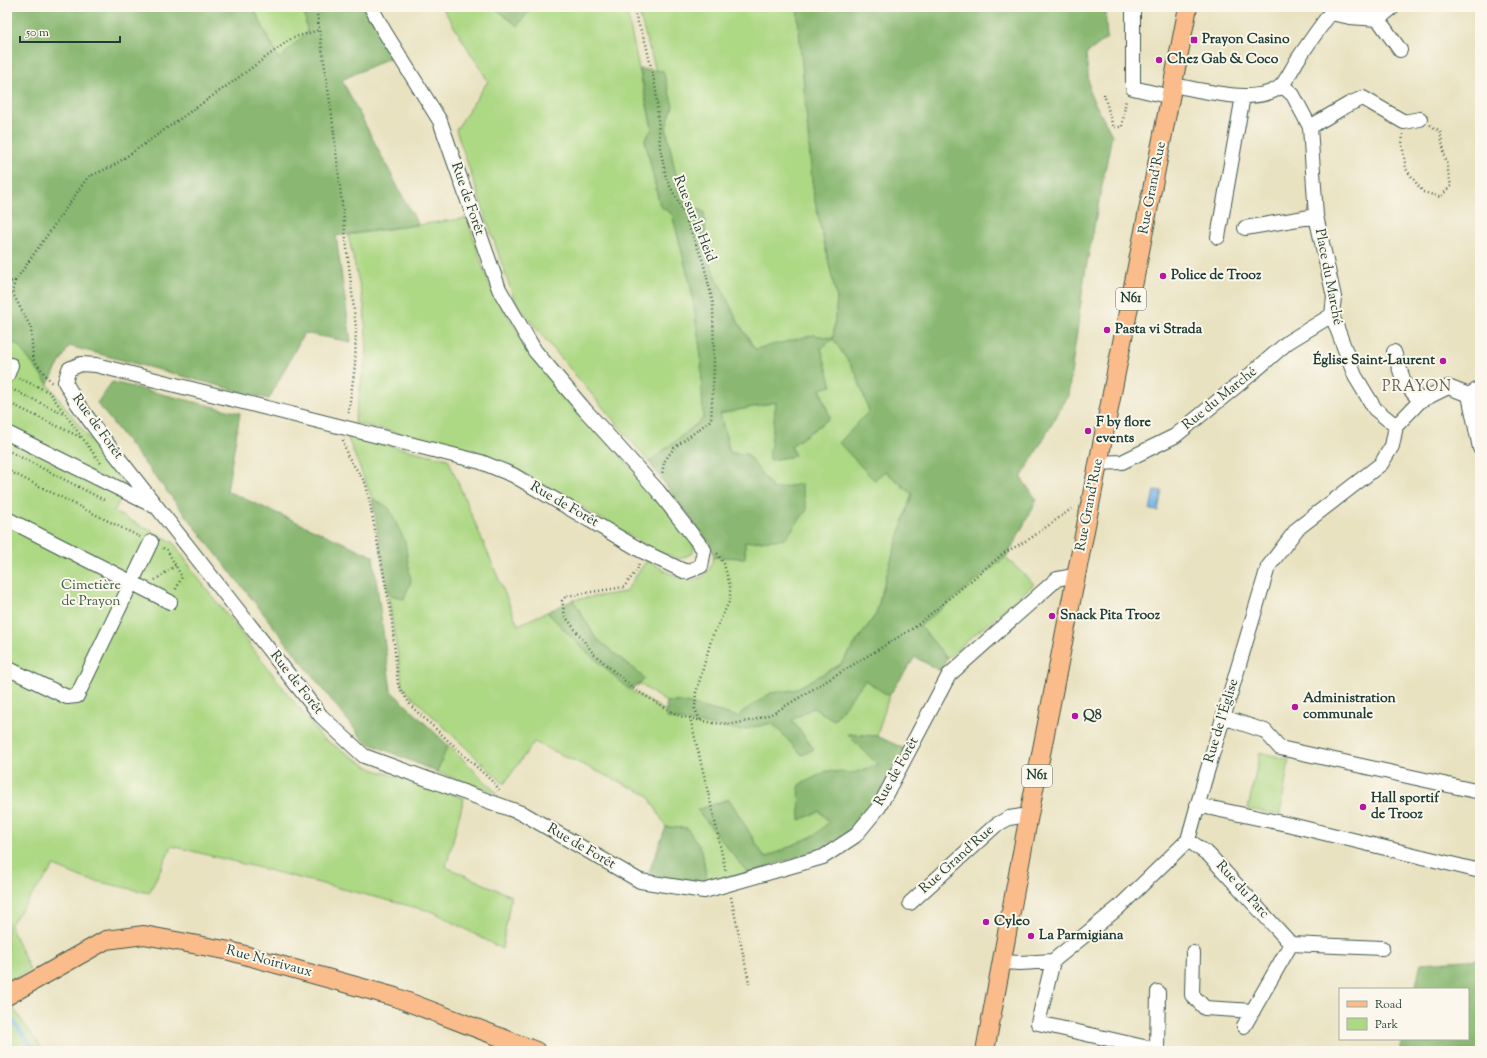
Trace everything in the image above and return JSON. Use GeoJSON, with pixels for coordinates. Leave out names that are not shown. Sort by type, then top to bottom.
{"type":"FeatureCollection","features":[{"type":"Feature","properties":{"kind":"main road","name":"Rue Grand'Rue"},"geometry":{"type":"LineString","coordinates":[[985,1051],[1029,815],[1188,7]]}},
{"type":"Feature","properties":{"kind":"main road","name":"Rue Noirivaux"},"geometry":{"type":"LineString","coordinates":[[7,996],[106,940],[144,935],[230,951],[395,997],[536,1051]]}},
{"type":"Feature","properties":{"kind":"street","name":"Rue de Forêt"},"geometry":{"type":"LineString","coordinates":[[371,7],[384,31],[440,121],[499,289],[535,351],[658,491],[704,550],[701,566],[686,572],[642,551],[513,475],[482,462],[96,366],[81,364],[69,369],[65,382],[77,403],[322,716],[364,756],[524,814],[640,881],[704,890],[728,884],[823,857],[855,836],[879,807],[949,675],[1057,579],[1077,574]]}},
{"type":"Feature","properties":{"kind":"street"},"geometry":{"type":"LineString","coordinates":[[1133,7],[1133,88],[1233,96],[1258,96],[1271,92],[1282,85],[1320,26],[1333,10],[1350,17],[1378,19],[1393,7]]}},
{"type":"Feature","properties":{"kind":"street"},"geometry":{"type":"LineString","coordinates":[[1378,19],[1400,50]]}},
{"type":"Feature","properties":{"kind":"street","name":"Place du Marché"},"geometry":{"type":"LineString","coordinates":[[1282,85],[1293,95],[1310,127],[1316,216],[1334,296],[1335,322],[1355,376],[1375,408],[1396,426]]}},
{"type":"Feature","properties":{"kind":"street"},"geometry":{"type":"LineString","coordinates":[[1218,237],[1243,96]]}},
{"type":"Feature","properties":{"kind":"street"},"geometry":{"type":"LineString","coordinates":[[1310,127],[1349,104],[1363,98],[1404,122],[1420,119]]}},
{"type":"Feature","properties":{"kind":"street"},"geometry":{"type":"LineString","coordinates":[[1245,228],[1316,216]]}},
{"type":"Feature","properties":{"kind":"street","name":"Rue du Marché"},"geometry":{"type":"LineString","coordinates":[[1098,463],[1122,462],[1175,436],[1288,342],[1335,322]]}},
{"type":"Feature","properties":{"kind":"street"},"geometry":{"type":"LineString","coordinates":[[1394,352],[1404,382],[1420,401]]}},
{"type":"Feature","properties":{"kind":"street"},"geometry":{"type":"LineString","coordinates":[[1396,426],[1420,401],[1448,386],[1475,392],[1480,448]]}},
{"type":"Feature","properties":{"kind":"street","name":"Rue de l'Église"},"geometry":{"type":"LineString","coordinates":[[1053,961],[1118,908],[1188,840],[1268,567],[1297,529],[1381,464],[1392,446],[1396,426]]}},
{"type":"Feature","properties":{"kind":"street"},"geometry":{"type":"LineString","coordinates":[[7,433],[158,508]]}},
{"type":"Feature","properties":{"kind":"street"},"geometry":{"type":"LineString","coordinates":[[7,519],[170,602]]}},
{"type":"Feature","properties":{"kind":"street"},"geometry":{"type":"LineString","coordinates":[[7,668],[68,698],[77,696],[138,586],[151,542]]}},
{"type":"Feature","properties":{"kind":"street"},"geometry":{"type":"LineString","coordinates":[[1223,717],[1264,731],[1280,748],[1480,792]]}},
{"type":"Feature","properties":{"kind":"street"},"geometry":{"type":"LineString","coordinates":[[1198,805],[1291,825],[1480,871]]}},
{"type":"Feature","properties":{"kind":"street","name":"Rue Grand'Rue"},"geometry":{"type":"LineString","coordinates":[[910,903],[996,824],[1009,818],[1029,815]]}},
{"type":"Feature","properties":{"kind":"street","name":"Rue du Parc"},"geometry":{"type":"LineString","coordinates":[[1188,840],[1209,855],[1291,944]]}},
{"type":"Feature","properties":{"kind":"street"},"geometry":{"type":"LineString","coordinates":[[1244,1026],[1291,944],[1382,948]]}},
{"type":"Feature","properties":{"kind":"street"},"geometry":{"type":"LineString","coordinates":[[1192,953],[1192,995],[1205,1008],[1253,1011]]}},
{"type":"Feature","properties":{"kind":"street"},"geometry":{"type":"LineString","coordinates":[[1002,962],[1020,963],[1053,961],[1038,1023],[1157,1050],[1158,992]]}},
{"type":"Feature","properties":{"kind":"path"},"geometry":{"type":"LineString","coordinates":[[316,7],[332,116],[356,328],[355,366],[343,427],[347,455],[366,484],[391,612],[398,685],[411,706],[495,784],[500,791]]}},
{"type":"Feature","properties":{"kind":"path","name":"Rue sur la Heid"},"geometry":{"type":"LineString","coordinates":[[632,7],[646,44],[656,90],[660,147],[666,178],[683,212],[703,261],[713,303],[714,368],[711,420],[674,448],[664,462],[658,491]]}},
{"type":"Feature","properties":{"kind":"path"},"geometry":{"type":"LineString","coordinates":[[65,382],[53,384],[33,359],[31,328],[12,292],[15,282],[88,177],[113,166],[292,38],[319,30]]}},
{"type":"Feature","properties":{"kind":"path"},"geometry":{"type":"LineString","coordinates":[[1104,94],[1113,127],[1122,127],[1127,90],[1133,88]]}},
{"type":"Feature","properties":{"kind":"path"},"geometry":{"type":"LineString","coordinates":[[1404,122],[1402,144],[1406,169],[1423,192],[1440,197],[1451,186],[1440,131],[1420,119]]}},
{"type":"Feature","properties":{"kind":"path"},"geometry":{"type":"LineString","coordinates":[[7,282],[15,282]]}},
{"type":"Feature","properties":{"kind":"path"},"geometry":{"type":"LineString","coordinates":[[8,375],[65,414]]}},
{"type":"Feature","properties":{"kind":"path"},"geometry":{"type":"LineString","coordinates":[[8,375],[49,392],[104,469]]}},
{"type":"Feature","properties":{"kind":"path"},"geometry":{"type":"LineString","coordinates":[[7,402],[83,439]]}},
{"type":"Feature","properties":{"kind":"path"},"geometry":{"type":"LineString","coordinates":[[7,450],[104,500]]}},
{"type":"Feature","properties":{"kind":"path"},"geometry":{"type":"LineString","coordinates":[[7,470],[167,550],[182,577],[170,602]]}},
{"type":"Feature","properties":{"kind":"path"},"geometry":{"type":"LineString","coordinates":[[642,551],[637,570],[624,588],[566,596],[562,601],[565,616],[593,653],[634,689],[679,716],[690,717],[713,723],[732,724],[754,720],[774,713],[915,627],[1004,553],[1031,538],[1076,506],[1092,501]]}},
{"type":"Feature","properties":{"kind":"path"},"geometry":{"type":"LineString","coordinates":[[700,720],[695,710],[696,693],[712,637],[730,600],[730,586],[724,564],[716,551]]}},
{"type":"Feature","properties":{"kind":"path"},"geometry":{"type":"LineString","coordinates":[[138,586],[176,565]]}},
{"type":"Feature","properties":{"kind":"path"},"geometry":{"type":"LineString","coordinates":[[690,717],[714,817],[750,987]]}},
{"type":"Feature","properties":{"kind":"green space"},"geometry":{"type":"Polygon","coordinates":[[[7,7],[253,7],[279,59],[307,32],[304,7],[367,7],[393,56],[342,80],[418,224],[336,236],[351,342],[304,333],[269,399],[69,346],[48,384],[18,345],[7,339],[7,7]]]}},
{"type":"Feature","properties":{"kind":"green space"},"geometry":{"type":"Polygon","coordinates":[[[253,7],[304,7],[307,32],[279,60],[253,7]]]}},
{"type":"Feature","properties":{"kind":"green space"},"geometry":{"type":"Polygon","coordinates":[[[442,7],[494,7],[517,25],[533,7],[624,7],[628,17],[652,129],[645,140],[660,206],[672,214],[691,287],[701,355],[703,419],[649,462],[540,333],[514,299],[456,130],[488,81],[442,7]]]}},
{"type":"Feature","properties":{"kind":"green space"},"geometry":{"type":"Polygon","coordinates":[[[494,7],[533,7],[517,26],[494,7]]]}},
{"type":"Feature","properties":{"kind":"green space"},"geometry":{"type":"Polygon","coordinates":[[[637,7],[797,7],[815,202],[837,299],[833,338],[856,373],[869,411],[874,480],[885,471],[912,494],[887,573],[876,614],[841,664],[794,690],[771,693],[739,717],[682,702],[666,702],[640,684],[644,678],[596,638],[573,600],[625,592],[647,560],[679,577],[687,580],[696,579],[703,576],[709,569],[714,557],[745,558],[745,542],[785,539],[773,489],[747,454],[730,453],[720,414],[776,402],[770,460],[795,456],[791,446],[830,418],[820,388],[831,386],[821,348],[833,339],[814,335],[755,350],[737,320],[708,260],[704,212],[681,200],[666,127],[673,106],[663,71],[656,71],[637,7]]]}},
{"type":"Feature","properties":{"kind":"green space"},"geometry":{"type":"Polygon","coordinates":[[[797,7],[1105,7],[1107,38],[1086,54],[1090,94],[1112,135],[1085,273],[1068,396],[1021,478],[1037,500],[1007,556],[920,626],[947,658],[940,671],[915,657],[889,696],[865,680],[834,720],[813,708],[792,720],[814,749],[802,755],[772,723],[741,730],[667,718],[666,702],[682,702],[739,717],[742,712],[771,693],[794,690],[841,664],[876,614],[887,573],[912,494],[885,471],[874,480],[839,443],[869,411],[856,373],[833,339],[821,348],[832,386],[820,389],[830,418],[791,446],[795,456],[769,460],[776,402],[720,414],[730,453],[747,454],[773,489],[801,484],[807,510],[785,539],[745,542],[745,558],[714,557],[711,547],[703,535],[649,462],[703,419],[701,355],[691,287],[672,214],[660,206],[645,140],[652,129],[640,69],[663,71],[673,106],[666,127],[681,200],[704,212],[708,260],[737,320],[755,349],[814,335],[833,338],[837,299],[815,202],[797,7]]]}},
{"type":"Feature","properties":{"kind":"green space"},"geometry":{"type":"Polygon","coordinates":[[[467,218],[489,285],[528,347],[694,542],[693,553],[680,559],[656,551],[522,472],[474,450],[354,423],[367,351],[364,305],[348,235],[467,218]]]}},
{"type":"Feature","properties":{"kind":"green space","name":"Cimetière de Prayon"},"geometry":{"type":"Polygon","coordinates":[[[7,339],[18,345],[126,487],[114,512],[173,542],[195,574],[322,738],[372,769],[464,798],[446,867],[511,896],[502,949],[434,912],[172,846],[149,893],[86,879],[54,866],[10,925],[30,970],[7,981],[7,339]]]}},
{"type":"Feature","properties":{"kind":"green space"},"geometry":{"type":"Polygon","coordinates":[[[112,382],[240,413],[227,491],[373,556],[391,691],[448,745],[437,772],[364,741],[97,403],[112,382]]]}},
{"type":"Feature","properties":{"kind":"green space"},"geometry":{"type":"Polygon","coordinates":[[[347,436],[448,459],[518,625],[547,612],[579,645],[629,689],[667,712],[668,718],[741,730],[772,723],[802,755],[814,749],[791,720],[813,708],[834,720],[865,680],[889,696],[877,736],[848,734],[878,765],[853,773],[827,771],[800,819],[820,811],[829,822],[815,835],[765,858],[729,799],[698,810],[748,873],[707,882],[702,850],[687,828],[666,827],[648,795],[534,742],[504,784],[403,688],[388,594],[404,599],[389,508],[372,498],[347,436]]]}},
{"type":"Feature","properties":{"kind":"green space"},"geometry":{"type":"Polygon","coordinates":[[[372,498],[389,508],[405,542],[411,581],[404,599],[388,594],[372,498]]]}},
{"type":"Feature","properties":{"kind":"green space"},"geometry":{"type":"Polygon","coordinates":[[[1005,557],[1034,584],[947,658],[920,626],[1005,557]]]}},
{"type":"Feature","properties":{"kind":"green space"},"geometry":{"type":"Polygon","coordinates":[[[573,600],[596,638],[644,678],[640,684],[629,689],[579,645],[547,612],[573,600]]]}},
{"type":"Feature","properties":{"kind":"green space"},"geometry":{"type":"Polygon","coordinates":[[[847,734],[877,736],[905,749],[874,801],[850,830],[817,851],[748,873],[697,810],[729,799],[765,858],[815,835],[829,822],[820,811],[800,820],[799,785],[827,771],[853,773],[878,765],[847,734]]]}},
{"type":"Feature","properties":{"kind":"green space"},"geometry":{"type":"Polygon","coordinates":[[[447,744],[497,793],[437,772],[447,744]]]}},
{"type":"Feature","properties":{"kind":"green space"},"geometry":{"type":"Polygon","coordinates":[[[1260,752],[1289,760],[1280,815],[1248,809],[1260,752]]]}},
{"type":"Feature","properties":{"kind":"green space"},"geometry":{"type":"Polygon","coordinates":[[[666,827],[687,828],[702,850],[707,882],[647,877],[666,827]]]}},
{"type":"Feature","properties":{"kind":"green space"},"geometry":{"type":"Polygon","coordinates":[[[1480,959],[1480,1051],[1400,1051],[1403,1040],[1469,1040],[1469,988],[1415,988],[1421,963],[1480,959]]]}},
{"type":"Feature","properties":{"kind":"green space"},"geometry":{"type":"Polygon","coordinates":[[[10,1004],[44,1051],[15,1051],[7,1038],[7,1006],[10,1004]]]}},
{"type":"Feature","properties":{"kind":"water"},"geometry":{"type":"Polygon","coordinates":[[[1154,490],[1162,491],[1158,511],[1150,510],[1154,490]]]}},
{"type":"Feature","properties":{"kind":"waterway"},"geometry":{"type":"LineString","coordinates":[[7,1013],[35,1051]]}},
{"type":"Feature","properties":{"kind":"place","name":"Prayon Casino"},"geometry":{"type":"Point","coordinates":[1194,40]}},
{"type":"Feature","properties":{"kind":"place","name":"Chez Gab & Coco"},"geometry":{"type":"Point","coordinates":[1159,60]}},
{"type":"Feature","properties":{"kind":"place","name":"Police de Trooz"},"geometry":{"type":"Point","coordinates":[1163,276]}},
{"type":"Feature","properties":{"kind":"place","name":"Pasta vi Strada"},"geometry":{"type":"Point","coordinates":[1107,330]}},
{"type":"Feature","properties":{"kind":"place","name":"Église Saint-Laurent"},"geometry":{"type":"Point","coordinates":[1443,361]}},
{"type":"Feature","properties":{"kind":"place","name":"F by flore events"},"geometry":{"type":"Point","coordinates":[1088,431]}},
{"type":"Feature","properties":{"kind":"place","name":"Snack Pita Trooz"},"geometry":{"type":"Point","coordinates":[1052,616]}},
{"type":"Feature","properties":{"kind":"place","name":"Administration communale"},"geometry":{"type":"Point","coordinates":[1295,707]}},
{"type":"Feature","properties":{"kind":"place","name":"Q8"},"geometry":{"type":"Point","coordinates":[1075,716]}},
{"type":"Feature","properties":{"kind":"place","name":"Hall sportif de Trooz"},"geometry":{"type":"Point","coordinates":[1363,807]}},
{"type":"Feature","properties":{"kind":"place","name":"Cyleo"},"geometry":{"type":"Point","coordinates":[986,922]}},
{"type":"Feature","properties":{"kind":"place","name":"La Parmigiana"},"geometry":{"type":"Point","coordinates":[1031,936]}},
{"type":"Feature","properties":{"kind":"district","name":"PRAYON"},"geometry":{"type":"Point","coordinates":[1417,387]}}]}
